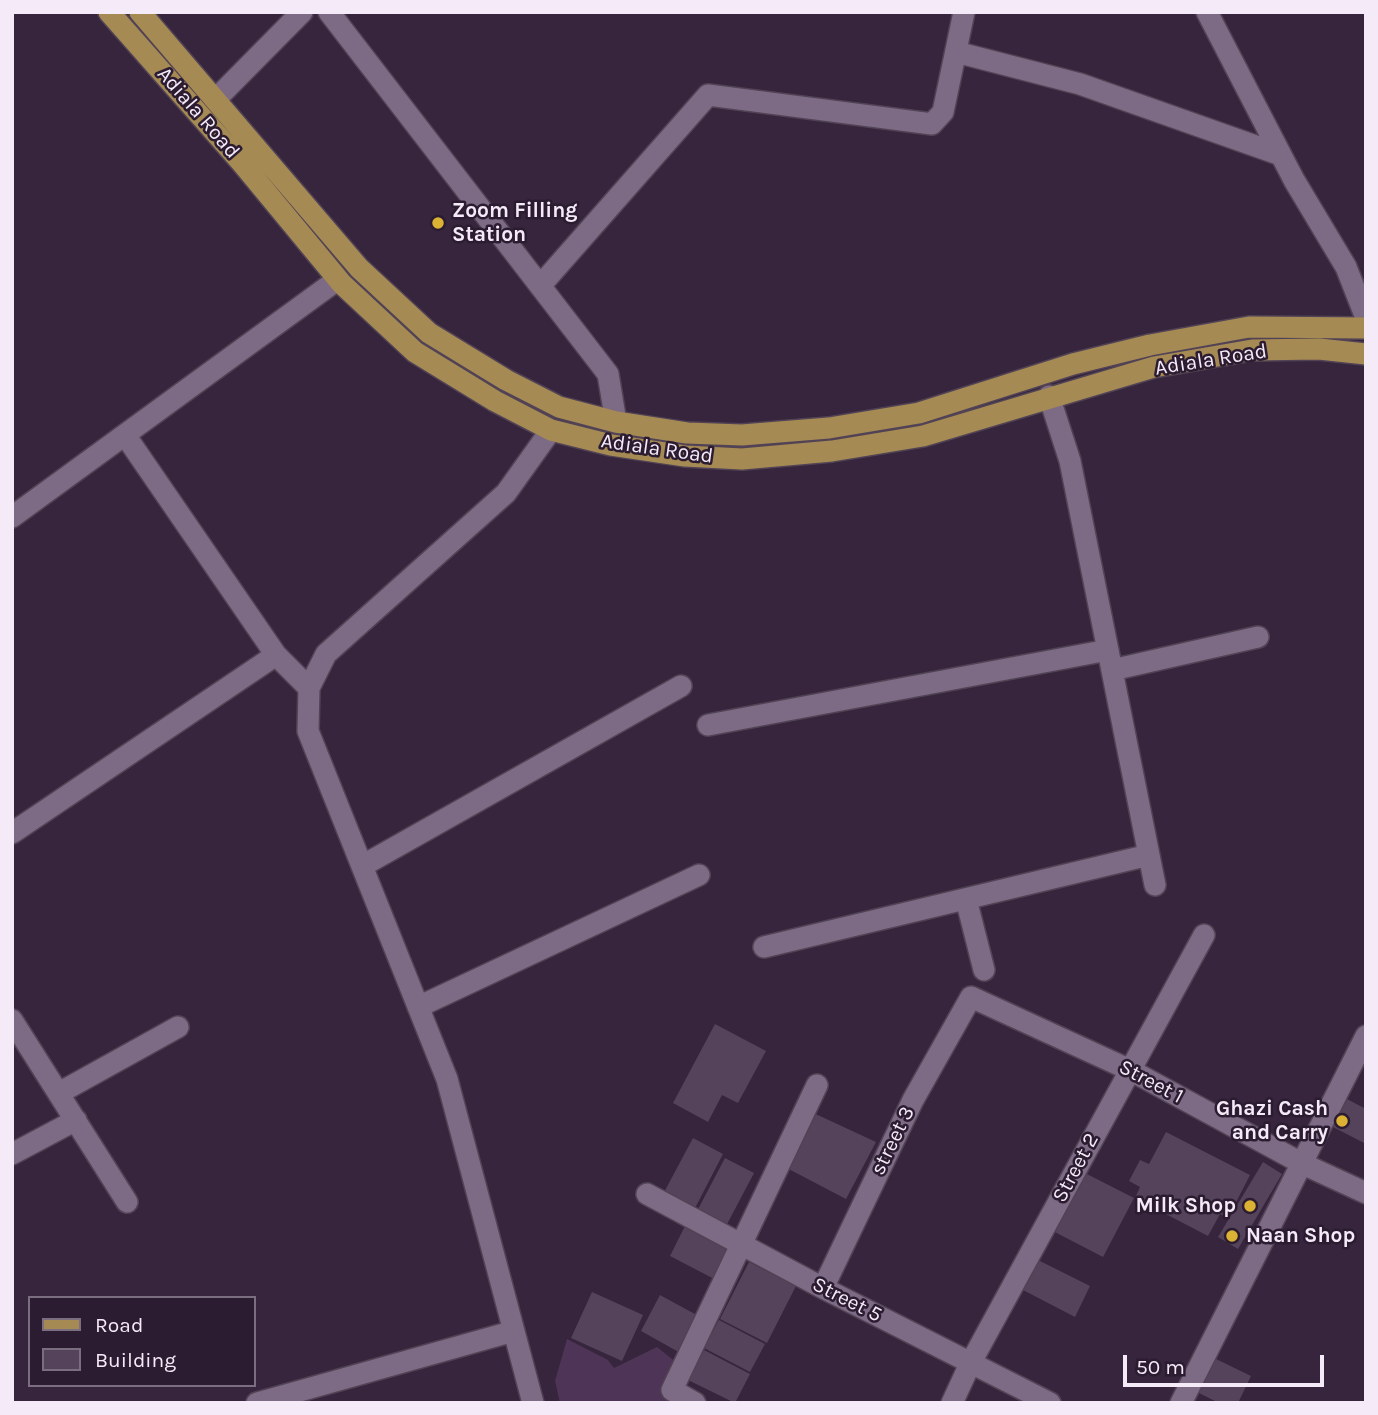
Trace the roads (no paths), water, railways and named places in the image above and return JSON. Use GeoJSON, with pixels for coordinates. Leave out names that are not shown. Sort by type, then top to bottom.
{"type":"FeatureCollection","features":[{"type":"Feature","properties":{"kind":"main road","name":"Adiala Road"},"geometry":{"type":"LineString","coordinates":[[109,12],[242,163],[337,280],[415,352],[495,401],[551,430],[611,445],[685,456],[742,459],[832,451],[923,436],[992,417],[1048,396],[1154,367],[1251,350],[1319,349],[1366,354]]}},
{"type":"Feature","properties":{"kind":"main road","name":"Adiala Road"},"geometry":{"type":"LineString","coordinates":[[140,12],[359,268],[429,333],[506,380],[559,407],[616,422],[687,433],[742,435],[829,428],[919,413],[1073,364],[1150,345],[1249,327],[1366,328]]}},
{"type":"Feature","properties":{"kind":"street"},"geometry":{"type":"LineString","coordinates":[[216,99],[302,12]]}},
{"type":"Feature","properties":{"kind":"street"},"geometry":{"type":"LineString","coordinates":[[330,12],[608,374],[616,422]]}},
{"type":"Feature","properties":{"kind":"street"},"geometry":{"type":"LineString","coordinates":[[540,286],[708,95],[932,124],[943,112],[964,12]]}},
{"type":"Feature","properties":{"kind":"street"},"geometry":{"type":"LineString","coordinates":[[1207,12],[1281,155],[1346,267],[1366,318]]}},
{"type":"Feature","properties":{"kind":"street"},"geometry":{"type":"LineString","coordinates":[[956,52],[1080,84],[1281,155]]}},
{"type":"Feature","properties":{"kind":"street"},"geometry":{"type":"LineString","coordinates":[[12,517],[337,280]]}},
{"type":"Feature","properties":{"kind":"street"},"geometry":{"type":"LineString","coordinates":[[1048,396],[1070,461],[1155,885]]}},
{"type":"Feature","properties":{"kind":"street"},"geometry":{"type":"LineString","coordinates":[[533,1403],[447,1079],[308,732],[309,688],[326,654],[506,493],[551,430]]}},
{"type":"Feature","properties":{"kind":"street"},"geometry":{"type":"LineString","coordinates":[[125,435],[276,655],[309,688]]}},
{"type":"Feature","properties":{"kind":"street"},"geometry":{"type":"LineString","coordinates":[[708,725],[1258,637]]}},
{"type":"Feature","properties":{"kind":"street"},"geometry":{"type":"LineString","coordinates":[[12,833],[276,655]]}},
{"type":"Feature","properties":{"kind":"street"},"geometry":{"type":"LineString","coordinates":[[362,866],[681,687]]}},
{"type":"Feature","properties":{"kind":"street"},"geometry":{"type":"LineString","coordinates":[[764,947],[1149,855]]}},
{"type":"Feature","properties":{"kind":"street"},"geometry":{"type":"LineString","coordinates":[[418,1007],[699,875]]}},
{"type":"Feature","properties":{"kind":"street"},"geometry":{"type":"LineString","coordinates":[[966,899],[984,970]]}},
{"type":"Feature","properties":{"kind":"street","name":"Street 2"},"geometry":{"type":"LineString","coordinates":[[952,1403],[970,1364],[1204,935]]}},
{"type":"Feature","properties":{"kind":"street","name":"Street 1"},"geometry":{"type":"LineString","coordinates":[[971,997],[1130,1070],[1303,1164],[1366,1193]]}},
{"type":"Feature","properties":{"kind":"street","name":"street 3"},"geometry":{"type":"LineString","coordinates":[[823,1288],[913,1100],[971,997]]}},
{"type":"Feature","properties":{"kind":"street"},"geometry":{"type":"LineString","coordinates":[[12,1020],[127,1202]]}},
{"type":"Feature","properties":{"kind":"street"},"geometry":{"type":"LineString","coordinates":[[59,1093],[178,1027]]}},
{"type":"Feature","properties":{"kind":"street"},"geometry":{"type":"LineString","coordinates":[[1181,1403],[1366,1036]]}},
{"type":"Feature","properties":{"kind":"street"},"geometry":{"type":"LineString","coordinates":[[695,1403],[672,1390],[817,1085]]}},
{"type":"Feature","properties":{"kind":"street"},"geometry":{"type":"LineString","coordinates":[[12,1154],[76,1120]]}},
{"type":"Feature","properties":{"kind":"street","name":"Street 5"},"geometry":{"type":"LineString","coordinates":[[647,1194],[823,1288],[1050,1403]]}},
{"type":"Feature","properties":{"kind":"street"},"geometry":{"type":"LineString","coordinates":[[257,1403],[514,1331]]}},
{"type":"Feature","properties":{"kind":"place","name":"Zoom Filling Station"},"geometry":{"type":"Point","coordinates":[438,223]}},
{"type":"Feature","properties":{"kind":"place","name":"Ghazi Cash and Carry"},"geometry":{"type":"Point","coordinates":[1342,1121]}},
{"type":"Feature","properties":{"kind":"place","name":"Milk Shop"},"geometry":{"type":"Point","coordinates":[1250,1206]}},
{"type":"Feature","properties":{"kind":"place","name":"Naan Shop"},"geometry":{"type":"Point","coordinates":[1232,1236]}}]}
